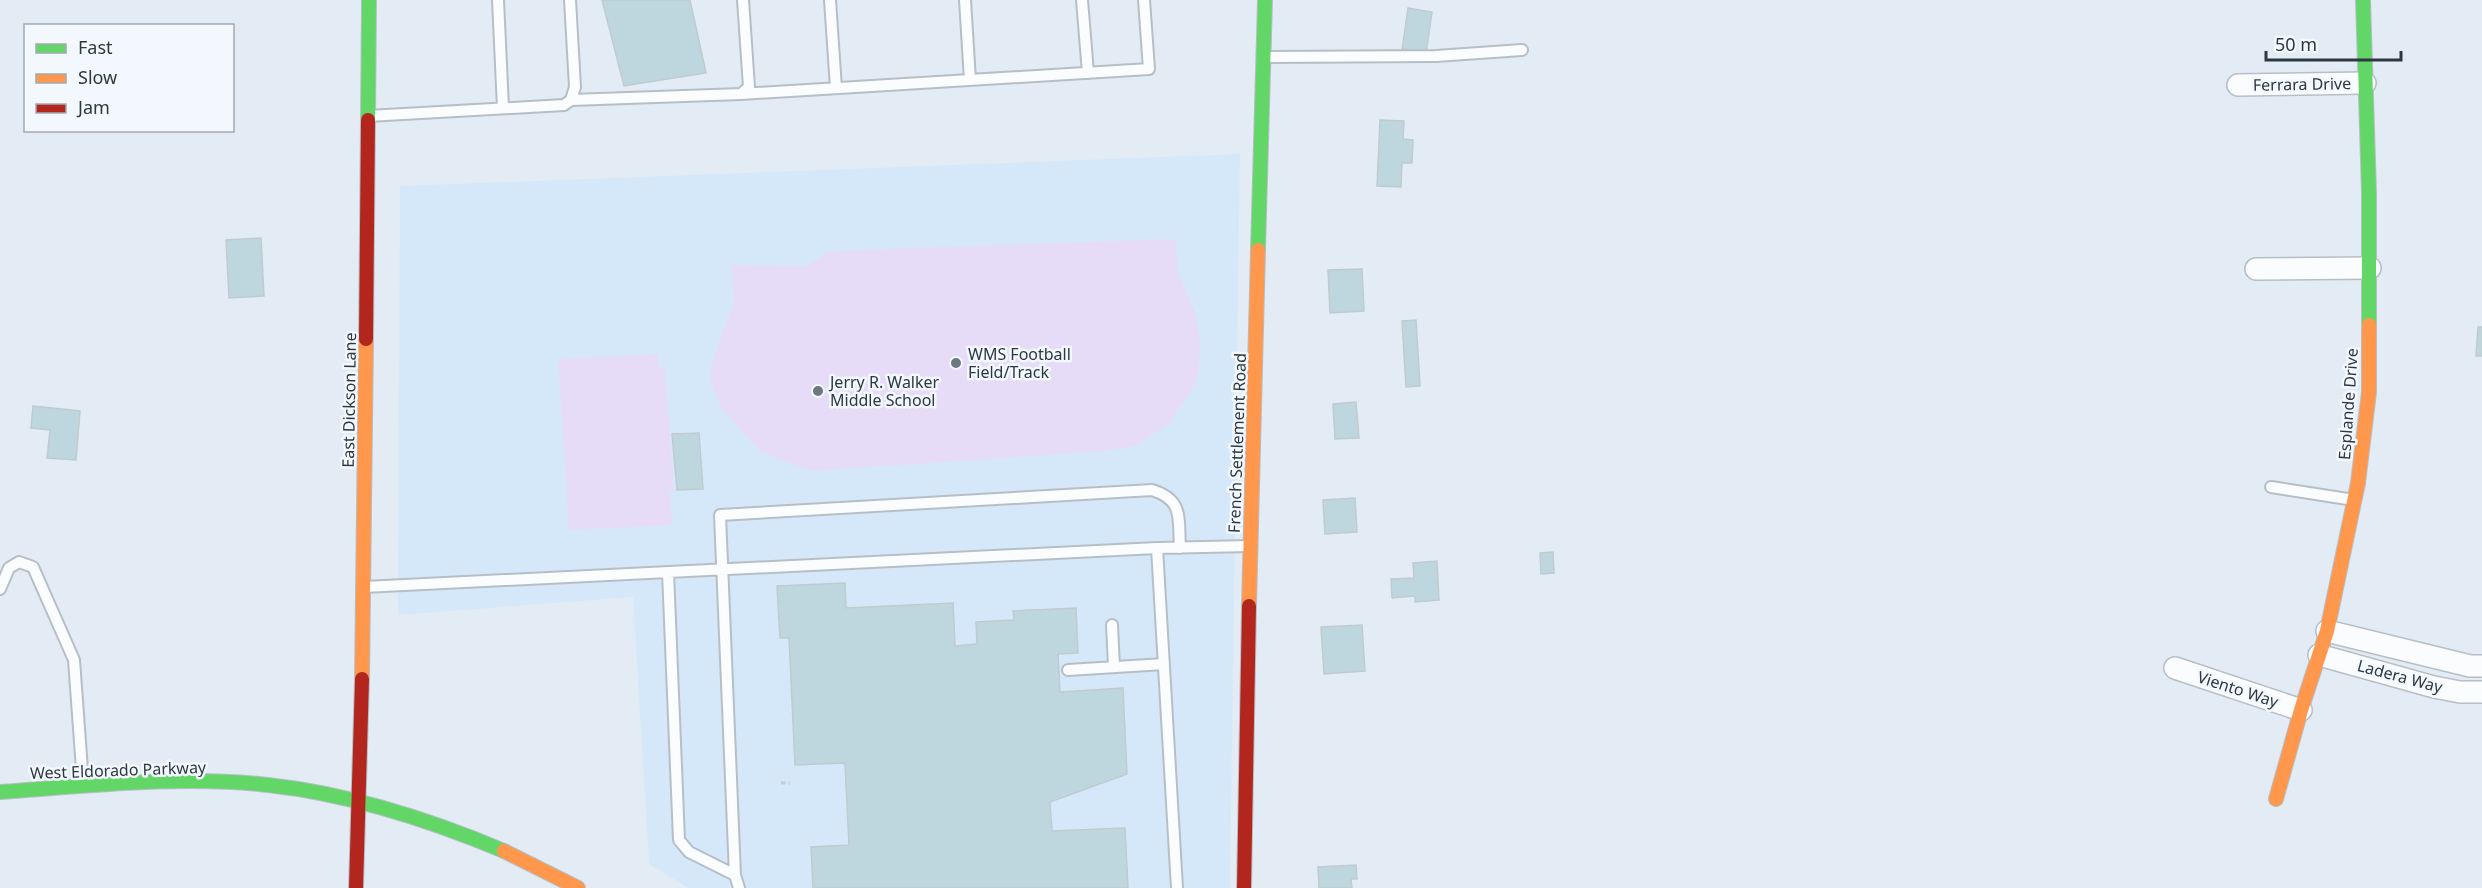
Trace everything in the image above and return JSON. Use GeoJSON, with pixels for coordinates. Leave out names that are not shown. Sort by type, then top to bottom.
{"type":"FeatureCollection","features":[{"type":"Feature","properties":{"kind":"street","name":"East Dickson Lane"},"geometry":{"type":"LineString","coordinates":[[356,888],[364,586],[369,0]]}},
{"type":"Feature","properties":{"kind":"street","name":"French Settlement Road"},"geometry":{"type":"LineString","coordinates":[[1244,888],[1250,546],[1265,0]]}},
{"type":"Feature","properties":{"kind":"street","name":"Esplande Drive"},"geometry":{"type":"LineString","coordinates":[[2276,799],[2301,710],[2327,631],[2354,500],[2369,392],[2370,268],[2363,0]]}},
{"type":"Feature","properties":{"kind":"street","name":"Ferrara Drive"},"geometry":{"type":"LineString","coordinates":[[2238,86],[2365,83]]}},
{"type":"Feature","properties":{"kind":"street"},"geometry":{"type":"LineString","coordinates":[[2256,269],[2370,268]]}},
{"type":"Feature","properties":{"kind":"street","name":"Ladera Way"},"geometry":{"type":"LineString","coordinates":[[2327,631],[2470,666],[2482,666]]}},
{"type":"Feature","properties":{"kind":"street"},"geometry":{"type":"LineString","coordinates":[[2375,669],[2382,643]]}},
{"type":"Feature","properties":{"kind":"street","name":"Ladera Way"},"geometry":{"type":"LineString","coordinates":[[2319,655],[2434,687],[2460,692],[2482,692]]}},
{"type":"Feature","properties":{"kind":"street"},"geometry":{"type":"LineString","coordinates":[[2482,666],[2482,692]]}},
{"type":"Feature","properties":{"kind":"street","name":"Viento Way"},"geometry":{"type":"LineString","coordinates":[[2175,668],[2301,710]]}},
{"type":"Feature","properties":{"kind":"street","name":"West Eldorado Parkway"},"geometry":{"type":"LineString","coordinates":[[0,792],[174,782],[268,785],[357,800],[462,831],[535,864],[578,888]]}},
{"type":"Feature","properties":{"kind":"lane"},"geometry":{"type":"LineString","coordinates":[[498,0],[503,108]]}},
{"type":"Feature","properties":{"kind":"lane"},"geometry":{"type":"LineString","coordinates":[[570,0],[575,87],[571,100]]}},
{"type":"Feature","properties":{"kind":"lane"},"geometry":{"type":"LineString","coordinates":[[741,94],[749,87],[743,0]]}},
{"type":"Feature","properties":{"kind":"lane"},"geometry":{"type":"LineString","coordinates":[[830,0],[836,88]]}},
{"type":"Feature","properties":{"kind":"lane"},"geometry":{"type":"LineString","coordinates":[[965,0],[970,80]]}},
{"type":"Feature","properties":{"kind":"lane"},"geometry":{"type":"LineString","coordinates":[[1082,0],[1088,73]]}},
{"type":"Feature","properties":{"kind":"lane"},"geometry":{"type":"LineString","coordinates":[[368,116],[564,105],[571,100],[741,94],[1149,69],[1144,0]]}},
{"type":"Feature","properties":{"kind":"lane"},"geometry":{"type":"LineString","coordinates":[[1264,57],[1436,56],[1522,50]]}},
{"type":"Feature","properties":{"kind":"lane"},"geometry":{"type":"LineString","coordinates":[[2271,487],[2354,500]]}},
{"type":"Feature","properties":{"kind":"lane"},"geometry":{"type":"LineString","coordinates":[[739,888],[735,875],[720,515],[1152,490],[1167,495],[1178,507],[1180,548]]}},
{"type":"Feature","properties":{"kind":"lane"},"geometry":{"type":"LineString","coordinates":[[364,586],[1157,548],[1250,546]]}},
{"type":"Feature","properties":{"kind":"lane"},"geometry":{"type":"LineString","coordinates":[[1157,548],[1177,888]]}},
{"type":"Feature","properties":{"kind":"lane"},"geometry":{"type":"LineString","coordinates":[[0,589],[9,568],[19,562],[33,567],[74,660],[83,786]]}},
{"type":"Feature","properties":{"kind":"lane"},"geometry":{"type":"LineString","coordinates":[[668,572],[679,840],[689,852],[735,875]]}},
{"type":"Feature","properties":{"kind":"lane"},"geometry":{"type":"LineString","coordinates":[[1112,625],[1114,667]]}},
{"type":"Feature","properties":{"kind":"lane"},"geometry":{"type":"LineString","coordinates":[[1068,670],[1164,664]]}},
{"type":"Feature","properties":{"kind":"path"},"geometry":{"type":"LineString","coordinates":[[780,783],[790,783]]}},
{"type":"Feature","properties":{"kind":"shaded area","name":"Jerry R. Walker Middle School"},"geometry":{"type":"Polygon","coordinates":[[[1240,154],[1230,888],[688,888],[649,864],[633,597],[398,615],[400,186],[1240,154]]]}},
{"type":"Feature","properties":{"kind":"shaded area","name":"WMS Football Field/Track"},"geometry":{"type":"Polygon","coordinates":[[[1175,239],[1179,275],[1196,314],[1201,349],[1197,380],[1169,424],[1135,446],[1106,451],[812,471],[762,453],[722,410],[709,377],[719,341],[734,304],[731,265],[807,266],[829,251],[1175,239]]]}},
{"type":"Feature","properties":{"kind":"shaded area"},"geometry":{"type":"Polygon","coordinates":[[[658,354],[659,367],[665,367],[674,492],[670,492],[672,525],[569,530],[558,359],[658,354]]]}},
{"type":"Feature","properties":{"kind":"building"},"geometry":{"type":"Polygon","coordinates":[[[602,0],[690,0],[706,73],[624,86],[602,0]]]}},
{"type":"Feature","properties":{"kind":"building"},"geometry":{"type":"Polygon","coordinates":[[[1408,8],[1432,12],[1426,53],[1402,50],[1408,8]]]}},
{"type":"Feature","properties":{"kind":"building"},"geometry":{"type":"Polygon","coordinates":[[[1380,120],[1404,121],[1403,139],[1413,140],[1412,163],[1402,163],[1401,187],[1377,186],[1380,120]]]}},
{"type":"Feature","properties":{"kind":"building"},"geometry":{"type":"Polygon","coordinates":[[[261,238],[264,296],[229,298],[226,240],[261,238]]]}},
{"type":"Feature","properties":{"kind":"building"},"geometry":{"type":"Polygon","coordinates":[[[1362,269],[1364,311],[1330,313],[1328,270],[1362,269]]]}},
{"type":"Feature","properties":{"kind":"building"},"geometry":{"type":"Polygon","coordinates":[[[1416,320],[1420,386],[1406,387],[1402,321],[1416,320]]]}},
{"type":"Feature","properties":{"kind":"building"},"geometry":{"type":"Polygon","coordinates":[[[2478,327],[2482,327],[2482,356],[2476,356],[2478,327]]]}},
{"type":"Feature","properties":{"kind":"building"},"geometry":{"type":"Polygon","coordinates":[[[1356,402],[1359,438],[1335,439],[1333,404],[1356,402]]]}},
{"type":"Feature","properties":{"kind":"building"},"geometry":{"type":"Polygon","coordinates":[[[33,406],[80,411],[76,460],[47,458],[50,430],[31,428],[33,406]]]}},
{"type":"Feature","properties":{"kind":"building"},"geometry":{"type":"Polygon","coordinates":[[[699,433],[703,489],[677,490],[672,434],[699,433]]]}},
{"type":"Feature","properties":{"kind":"building"},"geometry":{"type":"Polygon","coordinates":[[[1355,498],[1357,532],[1325,534],[1323,500],[1355,498]]]}},
{"type":"Feature","properties":{"kind":"building"},"geometry":{"type":"Polygon","coordinates":[[[1553,552],[1554,573],[1541,574],[1540,553],[1553,552]]]}},
{"type":"Feature","properties":{"kind":"building"},"geometry":{"type":"Polygon","coordinates":[[[1437,561],[1439,600],[1415,602],[1415,596],[1392,598],[1391,579],[1414,578],[1413,563],[1437,561]]]}},
{"type":"Feature","properties":{"kind":"building"},"geometry":{"type":"Polygon","coordinates":[[[845,583],[846,608],[953,603],[955,646],[977,644],[976,622],[1014,620],[1013,611],[1076,608],[1078,653],[1058,654],[1060,692],[1123,688],[1127,774],[1050,802],[1052,831],[1125,828],[1128,888],[813,888],[811,847],[849,845],[845,763],[795,765],[789,638],[780,638],[777,586],[845,583]]]}},
{"type":"Feature","properties":{"kind":"building"},"geometry":{"type":"Polygon","coordinates":[[[1362,625],[1365,671],[1324,674],[1321,627],[1362,625]]]}},
{"type":"Feature","properties":{"kind":"building"},"geometry":{"type":"Polygon","coordinates":[[[1356,865],[1357,879],[1351,879],[1352,888],[1319,888],[1318,867],[1356,865]]]}},
{"type":"Feature","properties":{"kind":"traffic: fast"},"geometry":{"type":"LineString","coordinates":[[368,120],[369,0]]}},
{"type":"Feature","properties":{"kind":"traffic: fast"},"geometry":{"type":"LineString","coordinates":[[1258,250],[1265,0]]}},
{"type":"Feature","properties":{"kind":"traffic: fast"},"geometry":{"type":"LineString","coordinates":[[2363,0],[2369,193],[2369,325]]}},
{"type":"Feature","properties":{"kind":"traffic: fast"},"geometry":{"type":"LineString","coordinates":[[0,792],[169,781],[268,785],[299,789],[388,809],[447,828],[504,851]]}},
{"type":"Feature","properties":{"kind":"traffic: slow"},"geometry":{"type":"LineString","coordinates":[[1249,606],[1258,250]]}},
{"type":"Feature","properties":{"kind":"traffic: slow"},"geometry":{"type":"LineString","coordinates":[[2276,799],[2301,710],[2327,631],[2358,483],[2369,392],[2369,325]]}},
{"type":"Feature","properties":{"kind":"traffic: slow"},"geometry":{"type":"LineString","coordinates":[[362,679],[366,339]]}},
{"type":"Feature","properties":{"kind":"traffic: slow"},"geometry":{"type":"LineString","coordinates":[[504,851],[578,888]]}},
{"type":"Feature","properties":{"kind":"traffic: jam"},"geometry":{"type":"LineString","coordinates":[[366,339],[368,120]]}},
{"type":"Feature","properties":{"kind":"traffic: jam"},"geometry":{"type":"LineString","coordinates":[[1244,888],[1249,606]]}},
{"type":"Feature","properties":{"kind":"traffic: jam"},"geometry":{"type":"LineString","coordinates":[[356,888],[362,679]]}},
{"type":"Feature","properties":{"kind":"place","name":"WMS Football Field/Track"},"geometry":{"type":"Point","coordinates":[956,363]}},
{"type":"Feature","properties":{"kind":"place","name":"Jerry R. Walker Middle School"},"geometry":{"type":"Point","coordinates":[818,391]}}]}
